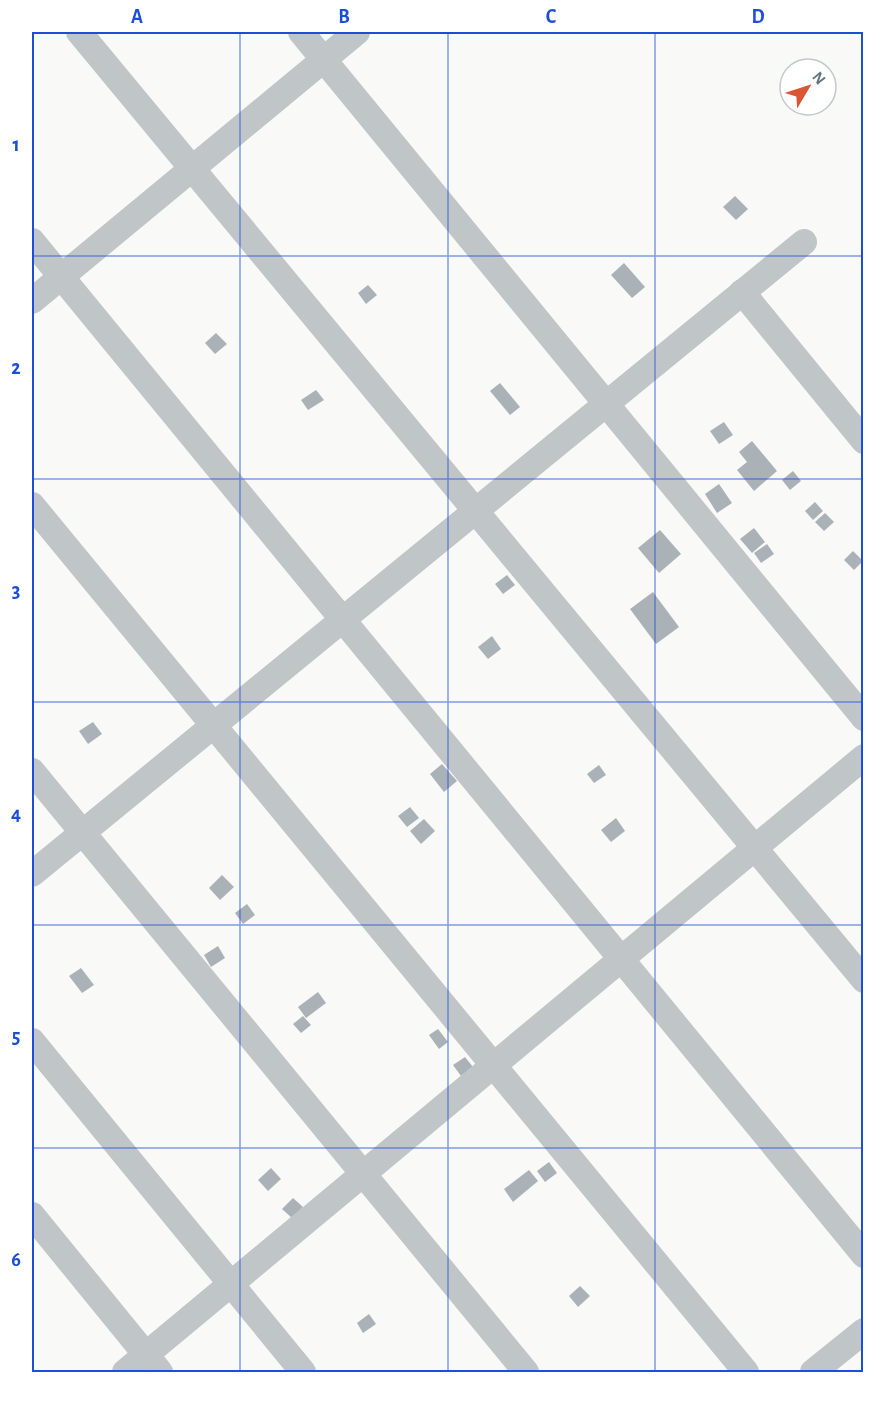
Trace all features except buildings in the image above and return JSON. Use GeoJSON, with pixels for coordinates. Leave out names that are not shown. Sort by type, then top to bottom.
{"type":"FeatureCollection","features":[{"type":"Feature","properties":{"kind":"street"},"geometry":{"type":"LineString","coordinates":[[79,32],[864,980]]}},
{"type":"Feature","properties":{"kind":"street"},"geometry":{"type":"LineString","coordinates":[[301,32],[864,718]]}},
{"type":"Feature","properties":{"kind":"street"},"geometry":{"type":"LineString","coordinates":[[32,301],[357,32]]}},
{"type":"Feature","properties":{"kind":"street"},"geometry":{"type":"LineString","coordinates":[[32,242],[864,1255]]}},
{"type":"Feature","properties":{"kind":"street"},"geometry":{"type":"LineString","coordinates":[[32,874],[804,242]]}},
{"type":"Feature","properties":{"kind":"street"},"geometry":{"type":"LineString","coordinates":[[742,292],[864,441]]}},
{"type":"Feature","properties":{"kind":"street"},"geometry":{"type":"LineString","coordinates":[[32,505],[746,1372]]}},
{"type":"Feature","properties":{"kind":"street"},"geometry":{"type":"LineString","coordinates":[[125,1372],[153,1364],[231,1284],[864,757]]}},
{"type":"Feature","properties":{"kind":"street"},"geometry":{"type":"LineString","coordinates":[[32,771],[526,1372]]}},
{"type":"Feature","properties":{"kind":"street"},"geometry":{"type":"LineString","coordinates":[[32,1041],[303,1372]]}},
{"type":"Feature","properties":{"kind":"street"},"geometry":{"type":"LineString","coordinates":[[32,1215],[153,1364]]}},
{"type":"Feature","properties":{"kind":"street"},"geometry":{"type":"LineString","coordinates":[[813,1372],[864,1331]]}}]}
